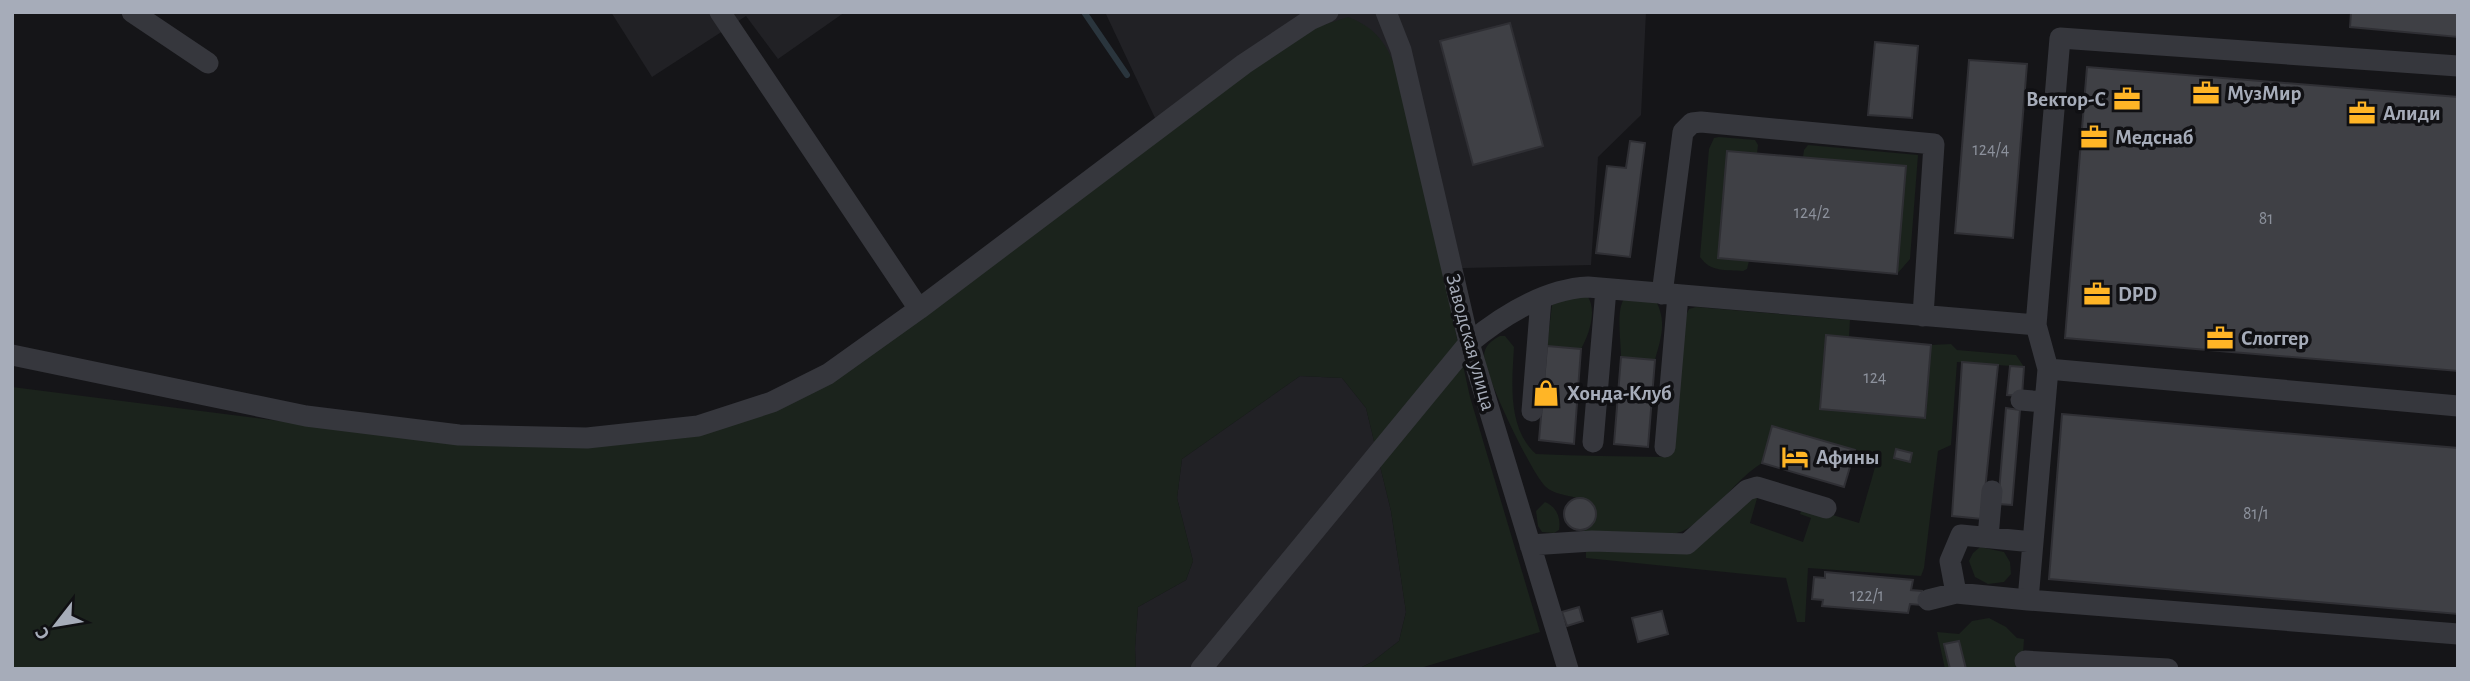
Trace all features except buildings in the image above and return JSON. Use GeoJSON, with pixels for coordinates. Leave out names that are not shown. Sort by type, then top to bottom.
{"type":"FeatureCollection","features":[{"type":"Feature","properties":{"kind":"street"},"geometry":{"type":"LineString","coordinates":[[132,12],[208,63]]}},
{"type":"Feature","properties":{"kind":"street"},"geometry":{"type":"LineString","coordinates":[[720,12],[919,309]]}},
{"type":"Feature","properties":{"kind":"street"},"geometry":{"type":"LineString","coordinates":[[12,355],[306,415],[460,435],[587,439],[698,426],[772,402],[828,374],[919,309],[1244,64],[1310,20],[1328,12]]}},
{"type":"Feature","properties":{"kind":"street","name":"Заводская улица"},"geometry":{"type":"LineString","coordinates":[[1386,12],[1401,50],[1469,342],[1568,669]]}},
{"type":"Feature","properties":{"kind":"street"},"geometry":{"type":"LineString","coordinates":[[2028,600],[2043,402],[2048,369],[2036,325],[2060,38],[2458,66]]}},
{"type":"Feature","properties":{"kind":"street"},"geometry":{"type":"LineString","coordinates":[[1665,447],[1670,294],[1682,132],[1692,123],[1934,144],[1923,316]]}},
{"type":"Feature","properties":{"kind":"street"},"geometry":{"type":"LineString","coordinates":[[1201,669],[1469,342],[1490,327],[1541,299],[1569,289],[1606,289],[2036,325]]}},
{"type":"Feature","properties":{"kind":"street"},"geometry":{"type":"LineString","coordinates":[[1593,442],[1606,289]]}},
{"type":"Feature","properties":{"kind":"street"},"geometry":{"type":"LineString","coordinates":[[1532,411],[1541,299]]}},
{"type":"Feature","properties":{"kind":"street"},"geometry":{"type":"LineString","coordinates":[[2048,369],[2458,406]]}},
{"type":"Feature","properties":{"kind":"street"},"geometry":{"type":"LineString","coordinates":[[2021,400],[2043,402]]}},
{"type":"Feature","properties":{"kind":"street"},"geometry":{"type":"LineString","coordinates":[[1530,545],[1592,541],[1687,544],[1747,490],[1757,487],[1826,508]]}},
{"type":"Feature","properties":{"kind":"street"},"geometry":{"type":"LineString","coordinates":[[1988,537],[1992,491]]}},
{"type":"Feature","properties":{"kind":"street"},"geometry":{"type":"LineString","coordinates":[[1956,593],[1950,561],[1961,535],[2033,542]]}},
{"type":"Feature","properties":{"kind":"street"},"geometry":{"type":"LineString","coordinates":[[1928,600],[1956,593],[2458,634]]}},
{"type":"Feature","properties":{"kind":"street"},"geometry":{"type":"LineString","coordinates":[[2025,661],[2168,669]]}},
{"type":"Feature","properties":{"kind":"shaded area"},"geometry":{"type":"Polygon","coordinates":[[[611,12],[845,12],[778,59],[746,16],[652,77],[611,12]]]}},
{"type":"Feature","properties":{"kind":"shaded area"},"geometry":{"type":"Polygon","coordinates":[[[1105,12],[1646,12],[1641,115],[1598,157],[1591,265],[1343,271],[1188,188],[1105,12]]]}},
{"type":"Feature","properties":{"kind":"shaded area"},"geometry":{"type":"Polygon","coordinates":[[[1348,17],[1377,35],[1393,61],[1401,83],[1470,397],[1540,632],[1417,669],[1358,669],[1372,662],[1399,641],[1406,612],[1391,511],[1366,408],[1342,378],[1300,376],[1182,459],[1177,498],[1193,561],[1186,580],[1138,607],[1136,669],[12,669],[12,387],[459,444],[775,411],[1249,71],[1314,28],[1348,17]]]}},
{"type":"Feature","properties":{"kind":"shaded area"},"geometry":{"type":"Polygon","coordinates":[[[1714,138],[1755,140],[1758,145],[1757,154],[1727,151],[1718,258],[1749,261],[1747,269],[1743,271],[1714,268],[1700,257],[1709,149],[1714,138]]]}},
{"type":"Feature","properties":{"kind":"shaded area"},"geometry":{"type":"Polygon","coordinates":[[[1808,145],[1918,155],[1910,259],[1897,274],[1906,167],[1803,157],[1808,145]]]}},
{"type":"Feature","properties":{"kind":"shaded area"},"geometry":{"type":"Polygon","coordinates":[[[1585,293],[1592,313],[1581,349],[1547,346],[1552,305],[1585,293]]]}},
{"type":"Feature","properties":{"kind":"shaded area"},"geometry":{"type":"Polygon","coordinates":[[[1624,299],[1656,301],[1662,323],[1655,360],[1621,357],[1620,318],[1624,299]]]}},
{"type":"Feature","properties":{"kind":"shaded area"},"geometry":{"type":"Polygon","coordinates":[[[1696,307],[1850,320],[1849,337],[1826,336],[1820,409],[1924,418],[1931,345],[1951,344],[1957,350],[2016,355],[2024,367],[1957,362],[1951,445],[1938,451],[1921,576],[1808,568],[1805,622],[1797,622],[1786,578],[1586,558],[1586,552],[1591,548],[1690,551],[1748,496],[1758,495],[1750,523],[1803,542],[1811,518],[1800,514],[1803,506],[1859,523],[1878,457],[1772,426],[1762,463],[1704,517],[1694,525],[1675,533],[1635,536],[1584,535],[1584,530],[1595,518],[1591,504],[1551,490],[1539,478],[1520,445],[1486,367],[1484,356],[1489,344],[1500,336],[1505,336],[1514,347],[1513,404],[1520,431],[1536,454],[1665,457],[1686,315],[1689,309],[1696,307]]]}},
{"type":"Feature","properties":{"kind":"shaded area"},"geometry":{"type":"Polygon","coordinates":[[[1300,376],[1342,378],[1366,408],[1391,511],[1406,612],[1399,641],[1372,662],[1358,669],[1136,669],[1138,607],[1186,580],[1193,561],[1177,498],[1182,459],[1300,376]]]}},
{"type":"Feature","properties":{"kind":"shaded area"},"geometry":{"type":"Polygon","coordinates":[[[1545,502],[1553,507],[1559,517],[1559,530],[1554,533],[1542,532],[1538,526],[1536,511],[1545,502]]]}},
{"type":"Feature","properties":{"kind":"shaded area"},"geometry":{"type":"Polygon","coordinates":[[[1980,547],[2004,552],[2010,562],[2011,574],[2004,582],[1988,584],[1975,577],[1969,561],[1980,547]]]}},
{"type":"Feature","properties":{"kind":"shaded area"},"geometry":{"type":"Polygon","coordinates":[[[1989,618],[2006,627],[2017,638],[2024,639],[2022,669],[1945,669],[1937,632],[1959,634],[1972,621],[1989,618]]]}},
{"type":"Feature","properties":{"kind":"waterway"},"geometry":{"type":"LineString","coordinates":[[1084,12],[1127,75]]}},
{"type":"Feature","properties":{"kind":"place","name":"МузМир"},"geometry":{"type":"Point","coordinates":[2206,93]}},
{"type":"Feature","properties":{"kind":"place","name":"Вектор-С"},"geometry":{"type":"Point","coordinates":[2127,99]}},
{"type":"Feature","properties":{"kind":"place","name":"Алиди"},"geometry":{"type":"Point","coordinates":[2362,113]}},
{"type":"Feature","properties":{"kind":"place","name":"Медснаб"},"geometry":{"type":"Point","coordinates":[2094,137]}},
{"type":"Feature","properties":{"kind":"place","name":"DPD"},"geometry":{"type":"Point","coordinates":[2097,294]}},
{"type":"Feature","properties":{"kind":"place","name":"Слоггер"},"geometry":{"type":"Point","coordinates":[2220,338]}},
{"type":"Feature","properties":{"kind":"place","name":"Хонда-Клуб"},"geometry":{"type":"Point","coordinates":[1546,393]}},
{"type":"Feature","properties":{"kind":"place","name":"Афины"},"geometry":{"type":"Point","coordinates":[1795,457]}}]}
